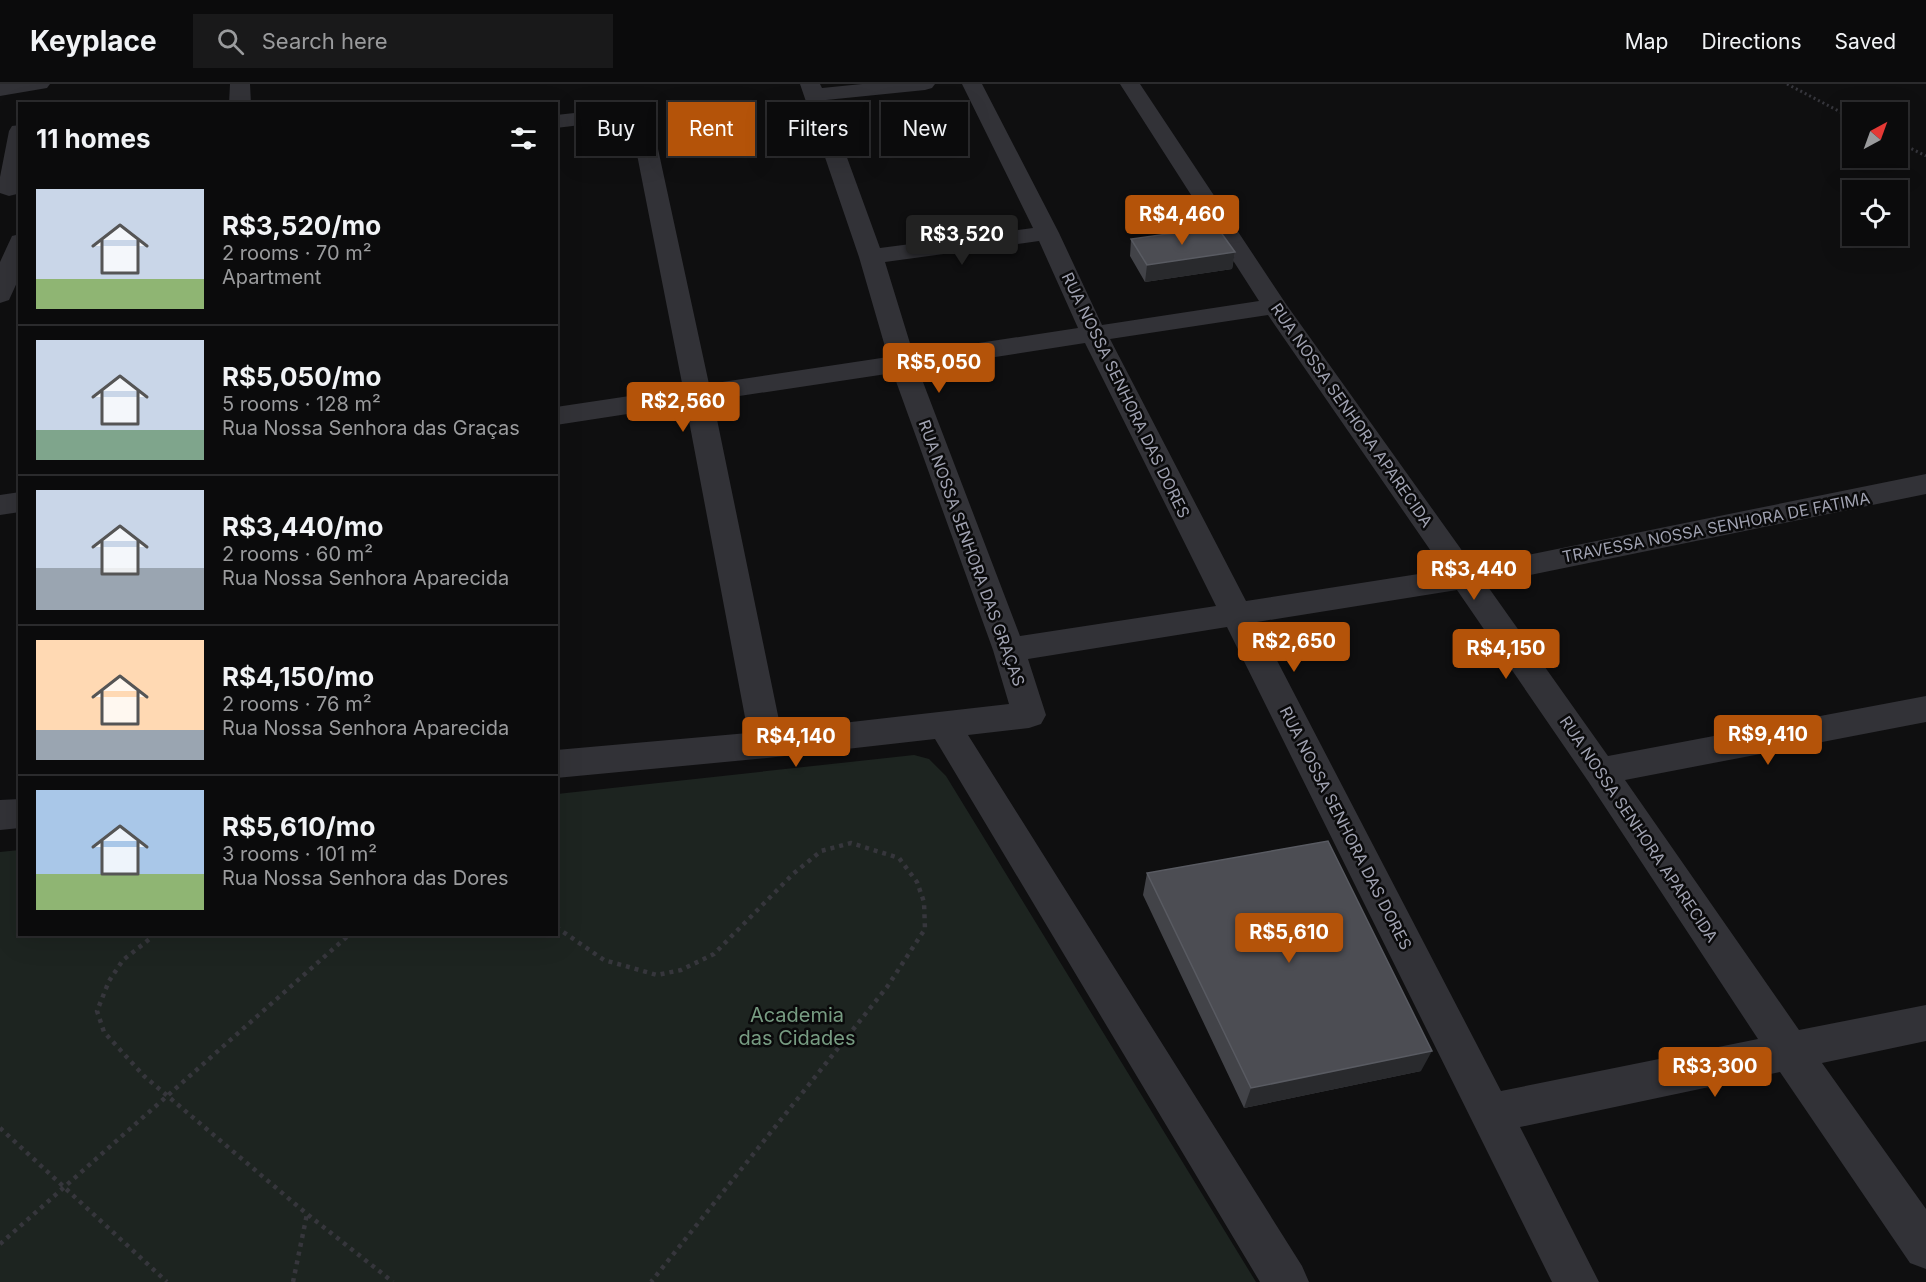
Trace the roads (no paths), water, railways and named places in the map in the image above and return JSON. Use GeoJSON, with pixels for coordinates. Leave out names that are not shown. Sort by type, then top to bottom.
{"type":"FeatureCollection","features":[{"type":"Feature","properties":{"kind":"street"},"geometry":{"type":"LineString","coordinates":[[240,84],[240,102]]}},
{"type":"Feature","properties":{"kind":"street"},"geometry":{"type":"LineString","coordinates":[[812,90],[925,84]]}},
{"type":"Feature","properties":{"kind":"street","name":"RUA NOSSA SENHORA DAS DORES"},"geometry":{"type":"LineString","coordinates":[[972,84],[1047,233],[1094,334],[1576,1282]]}},
{"type":"Feature","properties":{"kind":"street","name":"RUA NOSSA SENHORA APARECIDA"},"geometry":{"type":"LineString","coordinates":[[1130,84],[1275,306],[1600,771],[1791,1053],[1926,1246]]}},
{"type":"Feature","properties":{"kind":"street"},"geometry":{"type":"LineString","coordinates":[[0,90],[30,91]]}},
{"type":"Feature","properties":{"kind":"street","name":"RUA NOSSA SENHORA DAS GRAÇAS"},"geometry":{"type":"LineString","coordinates":[[812,90],[872,257],[903,363],[1009,650],[1029,715],[944,725]]}},
{"type":"Feature","properties":{"kind":"street"},"geometry":{"type":"LineString","coordinates":[[558,122],[639,112],[698,394],[767,745]]}},
{"type":"Feature","properties":{"kind":"street"},"geometry":{"type":"LineString","coordinates":[[10,189],[18,143]]}},
{"type":"Feature","properties":{"kind":"street"},"geometry":{"type":"LineString","coordinates":[[872,257],[1047,233]]}},
{"type":"Feature","properties":{"kind":"street"},"geometry":{"type":"LineString","coordinates":[[0,295],[18,246]]}},
{"type":"Feature","properties":{"kind":"street"},"geometry":{"type":"LineString","coordinates":[[558,416],[1275,306]]}},
{"type":"Feature","properties":{"kind":"street","name":"TRAVESSA NOSSA SENHORA DE FATIMA"},"geometry":{"type":"LineString","coordinates":[[1009,650],[1465,578],[1926,484]]}},
{"type":"Feature","properties":{"kind":"street"},"geometry":{"type":"LineString","coordinates":[[0,506],[18,502]]}},
{"type":"Feature","properties":{"kind":"street"},"geometry":{"type":"LineString","coordinates":[[1600,771],[1922,715]]}},
{"type":"Feature","properties":{"kind":"street"},"geometry":{"type":"LineString","coordinates":[[558,764],[767,745],[944,725],[1286,1282]]}},
{"type":"Feature","properties":{"kind":"street"},"geometry":{"type":"LineString","coordinates":[[0,815],[18,813]]}},
{"type":"Feature","properties":{"kind":"street"},"geometry":{"type":"LineString","coordinates":[[1491,1113],[1791,1053],[1926,1023]]}},
{"type":"Feature","properties":{"kind":"park label","name":"Academia das Cidades"},"geometry":{"type":"Point","coordinates":[797,1026]}}]}
